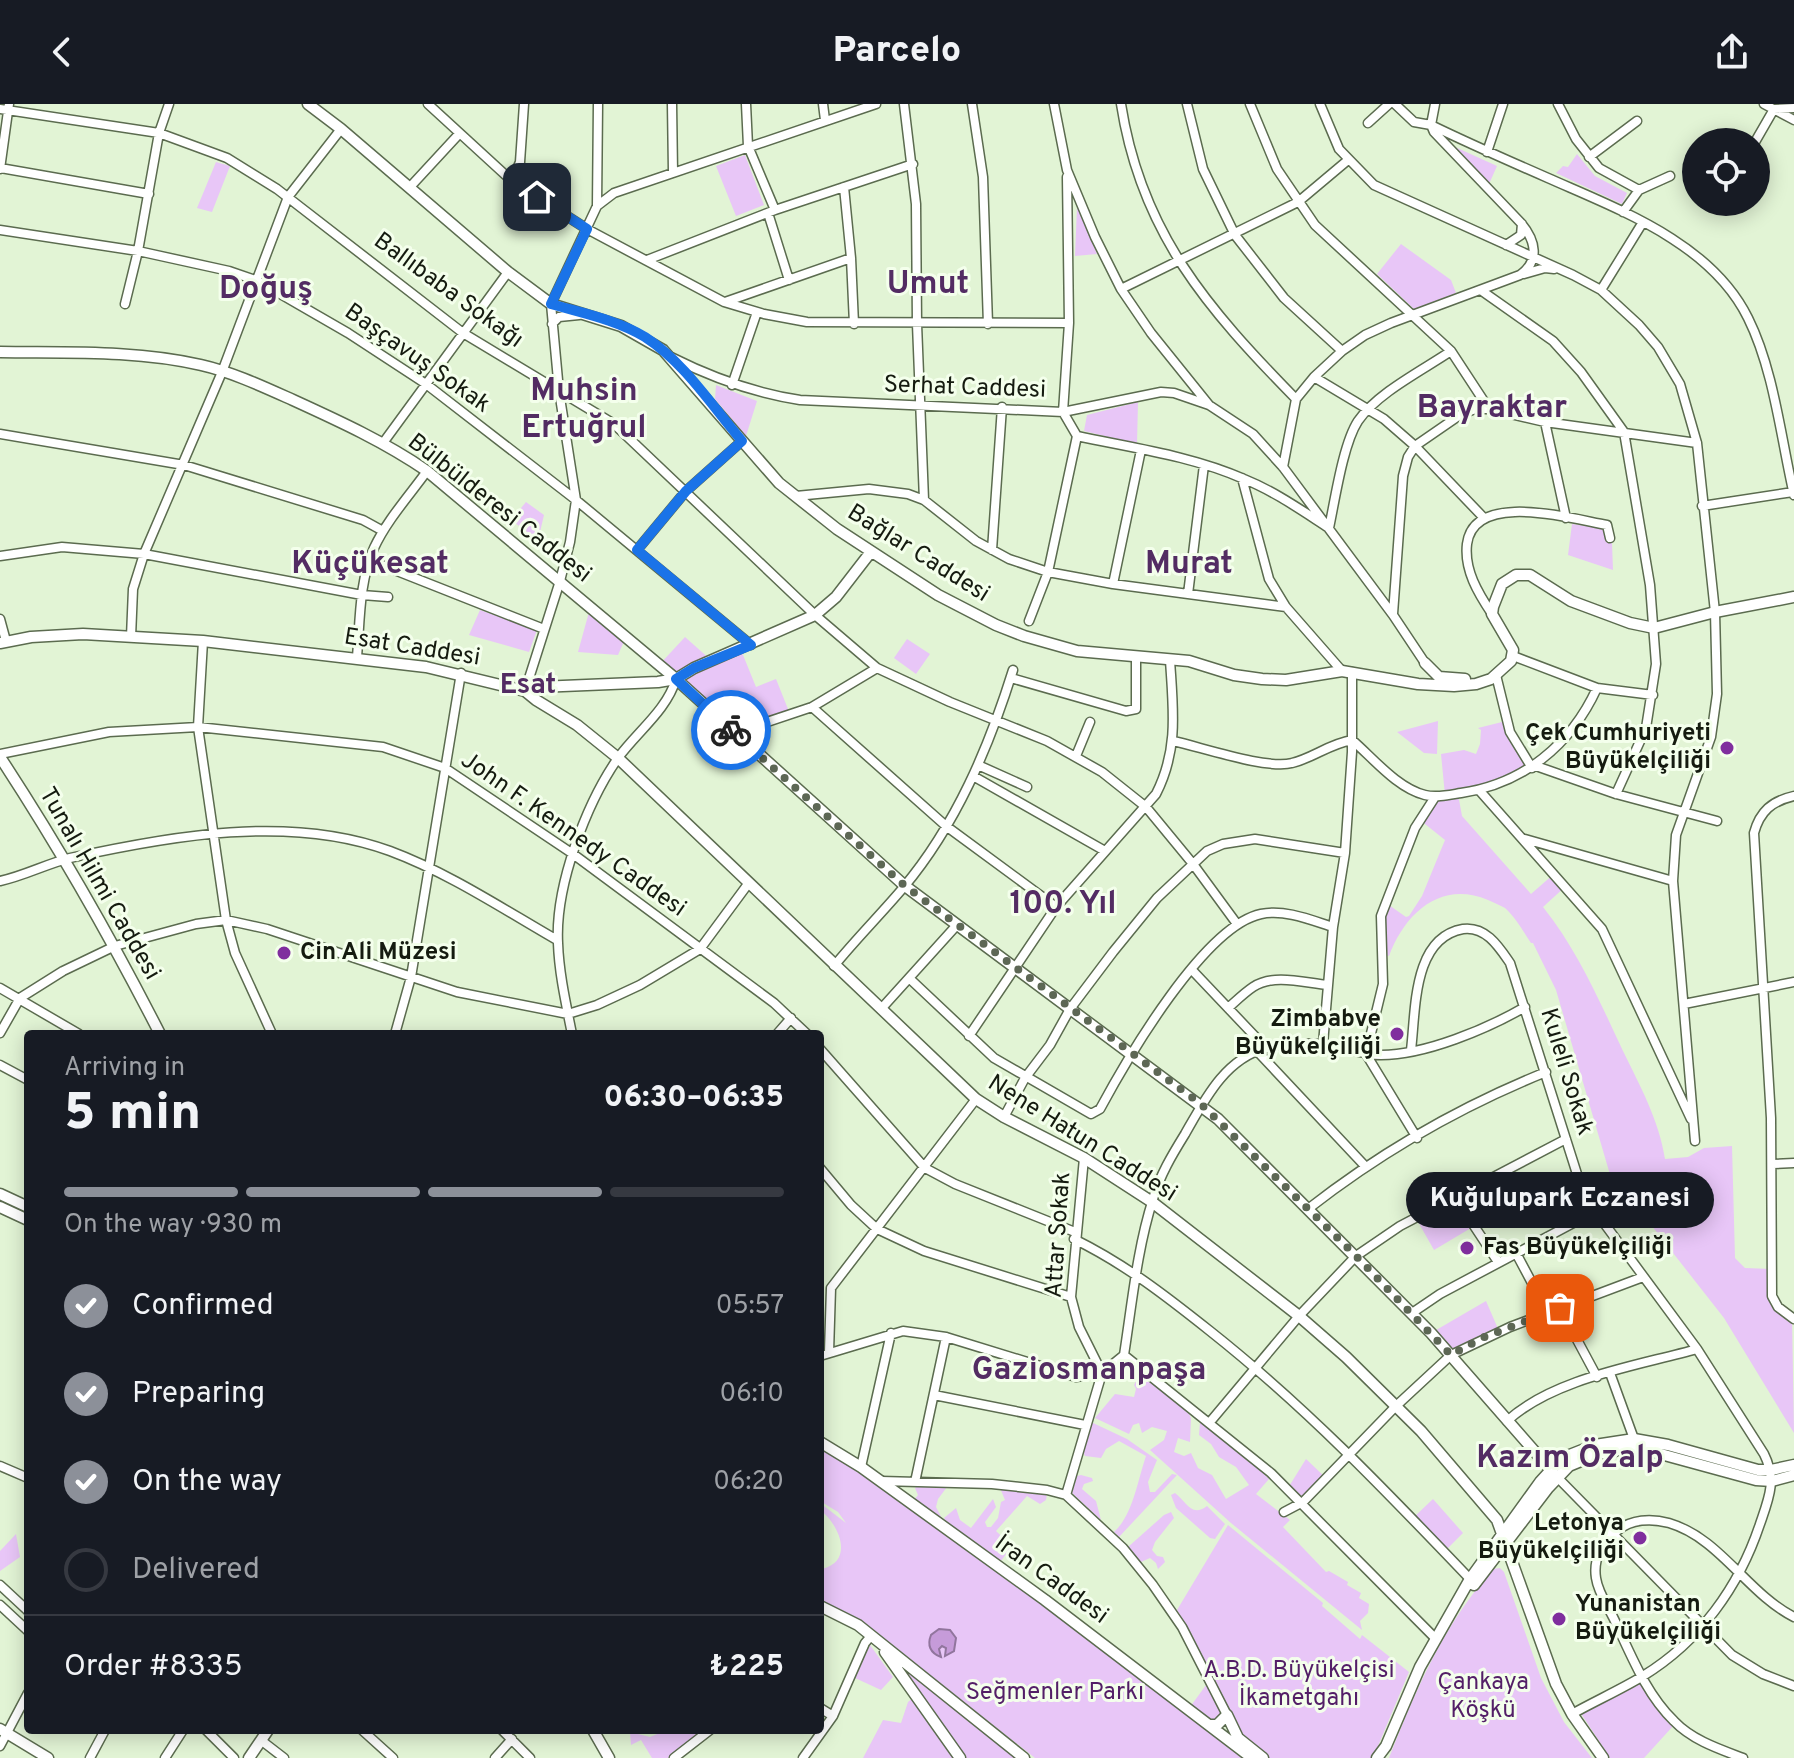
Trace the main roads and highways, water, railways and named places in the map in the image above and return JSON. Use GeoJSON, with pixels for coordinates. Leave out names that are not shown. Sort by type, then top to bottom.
{"type":"FeatureCollection","features":[{"type":"Feature","properties":{"kind":"main road","name":"Bağlar Caddesi"},"geometry":{"type":"LineString","coordinates":[[308,104],[508,272],[551,304],[634,331],[671,357],[779,483],[870,553],[938,595],[996,625],[1077,651],[1189,661],[1234,675],[1262,679],[1286,680],[1347,671],[1432,686],[1454,686],[1476,684],[1496,675]]}},
{"type":"Feature","properties":{"kind":"main road","name":"Bülbülderesi Caddesi"},"geometry":{"type":"LineString","coordinates":[[0,352],[115,354],[204,365],[269,389],[383,443],[427,471],[676,679],[905,886],[1201,1104],[1412,1313],[1553,1474]]}},
{"type":"Feature","properties":{"kind":"main road","name":"Esat Caddesi"},"geometry":{"type":"LineString","coordinates":[[3,642],[63,635],[203,641],[357,657],[461,673],[525,691],[539,687],[628,685],[676,679],[694,668],[815,615],[836,597],[870,553]]}},
{"type":"Feature","properties":{"kind":"main road"},"geometry":{"type":"LineString","coordinates":[[1396,679],[1417,676],[1424,671],[1425,663],[1433,673],[1444,678],[1496,675],[1505,669],[1513,656],[1511,644],[1492,614],[1495,597],[1509,578],[1522,574],[1530,575],[1571,601],[1630,623],[1654,628],[1715,612],[1794,597]]}},
{"type":"Feature","properties":{"kind":"main road","name":"Nene Hatun Caddesi"},"geometry":{"type":"LineString","coordinates":[[525,691],[577,725],[618,758],[976,1099],[1084,1158],[1152,1202],[1299,1316],[1396,1406],[1497,1520],[1551,1670],[1572,1714],[1603,1758]]}},
{"type":"Feature","properties":{"kind":"main road","name":"Tunalı Hilmi Caddesi"},"geometry":{"type":"LineString","coordinates":[[0,756],[66,859],[158,1030]]}},
{"type":"Feature","properties":{"kind":"main road"},"geometry":{"type":"LineString","coordinates":[[0,1194],[24,1205]]}},
{"type":"Feature","properties":{"kind":"main road"},"geometry":{"type":"LineString","coordinates":[[0,1207],[24,1218]]}},
{"type":"Feature","properties":{"kind":"main road"},"geometry":{"type":"LineString","coordinates":[[1380,1758],[1435,1638],[1470,1579],[1553,1474],[1562,1458],[1615,1440],[1634,1439],[1668,1445],[1772,1476],[1794,1465]]}},
{"type":"Feature","properties":{"kind":"main road","name":"İran Caddesi"},"geometry":{"type":"LineString","coordinates":[[824,1444],[881,1481],[1057,1609],[1252,1758]]}},
{"type":"Feature","properties":{"kind":"main road"},"geometry":{"type":"LineString","coordinates":[[1553,1474],[1582,1459],[1635,1447],[1756,1480],[1794,1475]]}},
{"type":"Feature","properties":{"kind":"main road"},"geometry":{"type":"LineString","coordinates":[[1454,1608],[1489,1564],[1505,1536]]}},
{"type":"Feature","properties":{"kind":"main road"},"geometry":{"type":"LineString","coordinates":[[1489,1564],[1498,1561],[1515,1571]]}},
{"type":"Feature","properties":{"kind":"main road"},"geometry":{"type":"LineString","coordinates":[[824,1608],[848,1619],[875,1639],[1024,1758]]}},
{"type":"Feature","properties":{"kind":"main road"},"geometry":{"type":"LineString","coordinates":[[875,1639],[960,1758]]}},
{"type":"Feature","properties":{"kind":"main road"},"geometry":{"type":"LineString","coordinates":[[1209,1725],[1217,1725],[1227,1715],[1238,1738],[1263,1758]]}},
{"type":"Feature","properties":{"kind":"main road"},"geometry":{"type":"LineString","coordinates":[[4,1732],[48,1758]]}},
{"type":"Feature","properties":{"kind":"main road"},"geometry":{"type":"LineString","coordinates":[[249,1758],[266,1734]]}},
{"type":"Feature","properties":{"kind":"main road"},"geometry":{"type":"LineString","coordinates":[[595,1734],[609,1758]]}},
{"type":"Feature","properties":{"kind":"place","name":"Çek Cumhuriyeti Büyükelçiliği"},"geometry":{"type":"Point","coordinates":[1727,748]}},
{"type":"Feature","properties":{"kind":"place","name":"Cin Ali Müzesi"},"geometry":{"type":"Point","coordinates":[284,953]}},
{"type":"Feature","properties":{"kind":"place","name":"Zimbabve Büyükelçiliği"},"geometry":{"type":"Point","coordinates":[1397,1034]}},
{"type":"Feature","properties":{"kind":"place","name":"Fas Büyükelçiliği"},"geometry":{"type":"Point","coordinates":[1467,1248]}},
{"type":"Feature","properties":{"kind":"place","name":"Kuğulupark Eczanesi"},"geometry":{"type":"Point","coordinates":[1560,1308]}},
{"type":"Feature","properties":{"kind":"place","name":"Letonya Büyükelçiliği"},"geometry":{"type":"Point","coordinates":[1640,1538]}},
{"type":"Feature","properties":{"kind":"place","name":"Yunanistan Büyükelçiliği"},"geometry":{"type":"Point","coordinates":[1559,1619]}},
{"type":"Feature","properties":{"kind":"district","name":"Umut"},"geometry":{"type":"Point","coordinates":[928,285]}},
{"type":"Feature","properties":{"kind":"district","name":"Doğuş"},"geometry":{"type":"Point","coordinates":[266,290]}},
{"type":"Feature","properties":{"kind":"district","name":"Bayraktar"},"geometry":{"type":"Point","coordinates":[1492,409]}},
{"type":"Feature","properties":{"kind":"district","name":"Muhsin Ertuğrul"},"geometry":{"type":"Point","coordinates":[584,410]}},
{"type":"Feature","properties":{"kind":"district","name":"Küçükesat"},"geometry":{"type":"Point","coordinates":[370,565]}},
{"type":"Feature","properties":{"kind":"district","name":"Murat"},"geometry":{"type":"Point","coordinates":[1189,565]}},
{"type":"Feature","properties":{"kind":"district","name":"Esat"},"geometry":{"type":"Point","coordinates":[528,686]}},
{"type":"Feature","properties":{"kind":"district","name":"100. Yıl"},"geometry":{"type":"Point","coordinates":[1063,905]}},
{"type":"Feature","properties":{"kind":"district","name":"Gaziosmanpaşa"},"geometry":{"type":"Point","coordinates":[1089,1371]}},
{"type":"Feature","properties":{"kind":"district","name":"Kazım Özalp"},"geometry":{"type":"Point","coordinates":[1570,1459]}},
{"type":"Feature","properties":{"kind":"park label","name":"A.B.D. Büyükelçisi İkametgahı"},"geometry":{"type":"Point","coordinates":[1299,1685]}},
{"type":"Feature","properties":{"kind":"park label","name":"Seğmenler Parkı"},"geometry":{"type":"Point","coordinates":[1055,1693]}},
{"type":"Feature","properties":{"kind":"park label","name":"Çankaya Köşkü"},"geometry":{"type":"Point","coordinates":[1483,1697]}}]}
